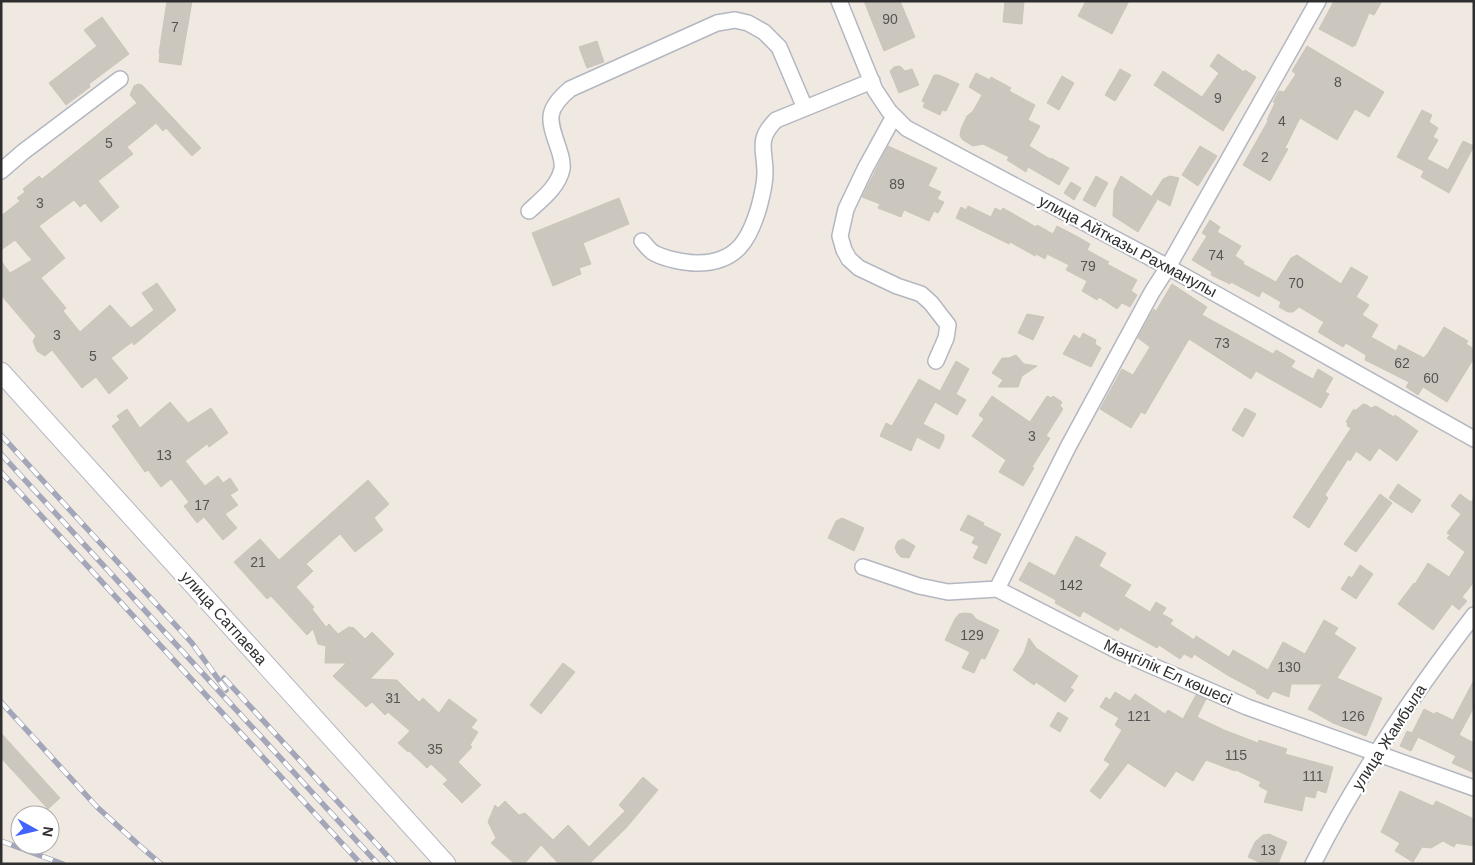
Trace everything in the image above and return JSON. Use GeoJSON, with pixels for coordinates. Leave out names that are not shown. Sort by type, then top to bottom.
{"type":"FeatureCollection","features":[{"type":"Feature","properties":{"kind":"street","name":"улица Айтказы Рахманулы"},"geometry":{"type":"LineString","coordinates":[[839,1],[875,90],[894,116],[906,128],[1168,267],[1474,439]]}},
{"type":"Feature","properties":{"kind":"street"},"geometry":{"type":"LineString","coordinates":[[863,567],[919,586],[948,592],[997,589],[1068,447],[1152,292],[1168,267],[1318,1]]}},
{"type":"Feature","properties":{"kind":"street"},"geometry":{"type":"LineString","coordinates":[[529,211],[552,189],[562,168],[562,156],[551,120],[551,112],[560,98],[570,89],[717,23],[735,20],[748,23],[764,32],[778,47],[805,108]]}},
{"type":"Feature","properties":{"kind":"street"},"geometry":{"type":"LineString","coordinates":[[1,171],[23,152],[120,79]]}},
{"type":"Feature","properties":{"kind":"street"},"geometry":{"type":"LineString","coordinates":[[642,241],[654,254],[688,263],[707,263],[722,259],[738,250],[746,240],[754,223],[762,197],[765,174],[762,148],[768,128],[776,120],[872,81]]}},
{"type":"Feature","properties":{"kind":"street"},"geometry":{"type":"LineString","coordinates":[[894,116],[864,170],[846,209],[840,236],[849,259],[859,268],[897,286],[921,294],[942,316],[948,325],[946,338],[936,361]]}},
{"type":"Feature","properties":{"kind":"street","name":"улица Сатпаева"},"geometry":{"type":"LineString","coordinates":[[1,372],[446,864]]}},
{"type":"Feature","properties":{"kind":"street","name":"Мәңгілік Ел көшесі"},"geometry":{"type":"LineString","coordinates":[[997,589],[1118,651],[1247,708],[1474,788]]}},
{"type":"Feature","properties":{"kind":"street","name":"улица Жамбыла"},"geometry":{"type":"LineString","coordinates":[[1313,864],[1376,753],[1409,703],[1474,615]]}},
{"type":"Feature","properties":{"kind":"building"},"geometry":{"type":"Polygon","coordinates":[[[167,1],[192,1],[181,65],[159,62],[167,1]]]}},
{"type":"Feature","properties":{"kind":"building"},"geometry":{"type":"Polygon","coordinates":[[[864,1],[900,1],[915,37],[884,51],[864,1]]]}},
{"type":"Feature","properties":{"kind":"building"},"geometry":{"type":"Polygon","coordinates":[[[1005,1],[1024,1],[1022,24],[1003,22],[1005,1]]]}},
{"type":"Feature","properties":{"kind":"building"},"geometry":{"type":"Polygon","coordinates":[[[1086,1],[1129,1],[1112,34],[1078,16],[1086,1]]]}},
{"type":"Feature","properties":{"kind":"building"},"geometry":{"type":"Polygon","coordinates":[[[1334,1],[1382,1],[1374,15],[1369,13],[1353,47],[1319,29],[1334,1]]]}},
{"type":"Feature","properties":{"kind":"building"},"geometry":{"type":"Polygon","coordinates":[[[102,17],[129,54],[89,84],[90,87],[66,105],[49,83],[97,46],[84,30],[102,17]]]}},
{"type":"Feature","properties":{"kind":"building"},"geometry":{"type":"Polygon","coordinates":[[[597,41],[604,62],[587,68],[579,47],[597,41]]]}},
{"type":"Feature","properties":{"kind":"building"},"geometry":{"type":"Polygon","coordinates":[[[1307,46],[1384,92],[1369,117],[1355,109],[1337,140],[1300,118],[1285,148],[1288,149],[1270,181],[1243,165],[1268,121],[1275,103],[1273,102],[1279,91],[1284,92],[1296,74],[1292,71],[1307,46]]]}},
{"type":"Feature","properties":{"kind":"building"},"geometry":{"type":"Polygon","coordinates":[[[1218,54],[1244,72],[1245,70],[1256,77],[1223,131],[1154,85],[1163,71],[1202,97],[1219,73],[1210,66],[1218,54]]]}},
{"type":"Feature","properties":{"kind":"building"},"geometry":{"type":"Polygon","coordinates":[[[900,66],[905,71],[912,69],[919,85],[899,93],[890,71],[894,67],[900,66]]]}},
{"type":"Feature","properties":{"kind":"building"},"geometry":{"type":"Polygon","coordinates":[[[1120,69],[1131,75],[1115,101],[1105,95],[1120,69]]]}},
{"type":"Feature","properties":{"kind":"building"},"geometry":{"type":"Polygon","coordinates":[[[976,73],[990,80],[991,77],[1011,88],[1009,91],[1035,105],[1028,120],[1040,126],[1029,146],[1069,168],[1059,185],[1028,167],[1026,172],[1007,160],[1009,157],[983,144],[973,146],[960,136],[967,116],[973,111],[982,95],[969,87],[976,73]]]}},
{"type":"Feature","properties":{"kind":"building"},"geometry":{"type":"Polygon","coordinates":[[[934,75],[939,75],[959,84],[946,111],[942,110],[940,115],[923,107],[925,103],[922,101],[934,75]]]}},
{"type":"Feature","properties":{"kind":"building"},"geometry":{"type":"Polygon","coordinates":[[[1062,76],[1074,83],[1059,110],[1047,103],[1062,76]]]}},
{"type":"Feature","properties":{"kind":"building"},"geometry":{"type":"Polygon","coordinates":[[[142,85],[201,148],[192,156],[166,128],[163,131],[156,123],[127,147],[133,154],[98,181],[119,207],[101,222],[85,203],[80,207],[74,200],[39,226],[65,258],[41,278],[66,308],[63,311],[80,332],[110,305],[131,328],[154,310],[142,293],[157,283],[176,310],[134,345],[132,342],[111,358],[128,378],[109,394],[96,377],[82,388],[52,350],[45,356],[37,351],[33,341],[36,336],[1,295],[1,261],[10,273],[32,260],[15,240],[1,250],[1,216],[20,201],[17,198],[25,192],[23,189],[39,176],[42,179],[137,103],[130,95],[134,86],[142,85]]]}},
{"type":"Feature","properties":{"kind":"building"},"geometry":{"type":"Polygon","coordinates":[[[1422,110],[1432,115],[1429,122],[1438,128],[1433,137],[1438,140],[1427,159],[1448,170],[1463,141],[1474,146],[1449,193],[1421,177],[1424,171],[1397,157],[1422,110]]]}},
{"type":"Feature","properties":{"kind":"building"},"geometry":{"type":"Polygon","coordinates":[[[888,146],[937,168],[928,186],[941,192],[937,199],[944,202],[938,213],[934,211],[929,221],[904,210],[901,217],[878,208],[880,204],[862,197],[888,146]]]}},
{"type":"Feature","properties":{"kind":"building"},"geometry":{"type":"Polygon","coordinates":[[[1200,146],[1217,156],[1198,186],[1182,175],[1200,146]]]}},
{"type":"Feature","properties":{"kind":"building"},"geometry":{"type":"Polygon","coordinates":[[[1096,176],[1108,183],[1095,207],[1083,200],[1096,176]]]}},
{"type":"Feature","properties":{"kind":"building"},"geometry":{"type":"Polygon","coordinates":[[[1121,176],[1157,200],[1138,232],[1113,216],[1114,190],[1121,176]]]}},
{"type":"Feature","properties":{"kind":"building"},"geometry":{"type":"Polygon","coordinates":[[[1170,176],[1179,178],[1170,206],[1152,196],[1163,179],[1170,176]]]}},
{"type":"Feature","properties":{"kind":"building"},"geometry":{"type":"Polygon","coordinates":[[[1071,182],[1081,188],[1074,200],[1064,193],[1071,182]]]}},
{"type":"Feature","properties":{"kind":"building"},"geometry":{"type":"Polygon","coordinates":[[[619,198],[629,224],[583,243],[591,264],[579,268],[581,274],[553,286],[532,233],[619,198]]]}},
{"type":"Feature","properties":{"kind":"building"},"geometry":{"type":"Polygon","coordinates":[[[968,206],[991,217],[995,208],[1001,211],[1003,208],[1036,227],[1037,225],[1053,234],[1057,226],[1080,238],[1090,244],[1087,250],[1109,262],[1107,264],[1137,280],[1131,291],[1137,295],[1130,307],[1122,303],[1117,309],[1099,297],[1097,300],[1082,291],[1087,281],[1066,270],[1069,265],[1047,254],[1045,259],[1036,254],[1035,256],[1010,242],[1009,244],[956,218],[961,207],[966,210],[968,206]]]}},
{"type":"Feature","properties":{"kind":"building"},"geometry":{"type":"Polygon","coordinates":[[[1210,220],[1220,227],[1217,232],[1241,246],[1235,256],[1244,262],[1243,264],[1276,282],[1291,258],[1297,255],[1341,284],[1351,267],[1368,277],[1356,297],[1369,305],[1362,315],[1378,325],[1371,337],[1396,351],[1399,345],[1424,358],[1444,327],[1468,341],[1466,344],[1474,349],[1474,358],[1447,402],[1423,387],[1418,395],[1406,387],[1409,382],[1365,360],[1366,355],[1346,343],[1343,347],[1318,332],[1324,322],[1299,307],[1293,312],[1288,312],[1279,307],[1281,302],[1262,291],[1259,297],[1231,282],[1230,284],[1211,275],[1212,272],[1192,260],[1207,236],[1202,233],[1210,220]]]}},
{"type":"Feature","properties":{"kind":"building"},"geometry":{"type":"Polygon","coordinates":[[[1172,284],[1207,307],[1202,315],[1273,354],[1276,350],[1295,361],[1291,367],[1313,379],[1318,369],[1333,378],[1325,392],[1329,394],[1321,408],[1256,371],[1251,379],[1189,339],[1145,414],[1141,412],[1131,428],[1100,409],[1122,369],[1133,375],[1150,347],[1138,338],[1152,312],[1154,309],[1156,311],[1172,284]]]}},
{"type":"Feature","properties":{"kind":"building"},"geometry":{"type":"Polygon","coordinates":[[[1027,314],[1044,317],[1033,340],[1018,333],[1027,314]]]}},
{"type":"Feature","properties":{"kind":"building"},"geometry":{"type":"Polygon","coordinates":[[[1083,333],[1096,340],[1095,344],[1101,348],[1091,367],[1063,354],[1074,335],[1080,339],[1083,333]]]}},
{"type":"Feature","properties":{"kind":"building"},"geometry":{"type":"Polygon","coordinates":[[[1016,355],[1024,364],[1037,366],[1022,376],[1018,387],[998,387],[1003,380],[992,373],[1002,358],[1016,355]]]}},
{"type":"Feature","properties":{"kind":"building"},"geometry":{"type":"Polygon","coordinates":[[[956,361],[969,369],[956,394],[966,400],[957,415],[935,402],[923,424],[944,435],[939,449],[917,437],[911,451],[880,436],[886,423],[892,426],[919,379],[940,391],[956,361]]]}},
{"type":"Feature","properties":{"kind":"building"},"geometry":{"type":"Polygon","coordinates":[[[992,396],[1030,422],[1047,396],[1051,398],[1053,396],[1062,402],[1060,406],[1063,409],[1046,436],[1050,438],[1023,486],[999,472],[1006,460],[972,436],[984,419],[979,415],[992,396]]]}},
{"type":"Feature","properties":{"kind":"building"},"geometry":{"type":"Polygon","coordinates":[[[170,402],[188,423],[211,408],[228,433],[209,447],[207,444],[185,461],[205,486],[218,476],[223,483],[230,478],[238,490],[230,495],[238,505],[225,514],[237,528],[223,540],[204,517],[197,523],[184,506],[189,502],[171,479],[161,487],[148,470],[145,472],[112,426],[120,420],[117,416],[127,409],[140,428],[170,402]]]}},
{"type":"Feature","properties":{"kind":"building"},"geometry":{"type":"Polygon","coordinates":[[[1363,404],[1371,408],[1376,406],[1394,417],[1395,415],[1418,431],[1397,461],[1379,448],[1370,461],[1356,451],[1350,461],[1348,459],[1325,495],[1328,498],[1309,528],[1293,517],[1351,428],[1347,426],[1348,423],[1346,422],[1353,410],[1356,410],[1363,404]]]}},
{"type":"Feature","properties":{"kind":"building"},"geometry":{"type":"Polygon","coordinates":[[[1245,408],[1256,414],[1243,437],[1232,430],[1245,408]]]}},
{"type":"Feature","properties":{"kind":"building"},"geometry":{"type":"Polygon","coordinates":[[[368,480],[389,504],[374,518],[383,530],[355,552],[340,534],[306,564],[313,571],[296,587],[314,607],[312,609],[326,627],[329,624],[338,634],[349,627],[354,628],[365,639],[372,632],[394,654],[370,679],[397,680],[419,702],[423,698],[439,713],[449,699],[477,720],[471,728],[478,732],[470,745],[472,747],[458,762],[481,785],[462,803],[443,784],[448,780],[431,764],[427,768],[398,743],[410,731],[388,712],[385,715],[372,702],[366,707],[333,676],[346,663],[325,663],[326,646],[318,644],[313,629],[307,635],[271,596],[267,599],[234,562],[260,539],[279,560],[368,480]]]}},
{"type":"Feature","properties":{"kind":"building"},"geometry":{"type":"Polygon","coordinates":[[[1398,484],[1421,500],[1412,513],[1389,498],[1398,484]]]}},
{"type":"Feature","properties":{"kind":"building"},"geometry":{"type":"Polygon","coordinates":[[[1380,494],[1392,503],[1356,552],[1344,544],[1380,494]]]}},
{"type":"Feature","properties":{"kind":"building"},"geometry":{"type":"Polygon","coordinates":[[[1460,494],[1471,502],[1474,498],[1474,582],[1462,597],[1467,601],[1459,610],[1452,604],[1433,630],[1398,604],[1415,584],[1428,563],[1449,577],[1465,552],[1447,538],[1450,535],[1447,533],[1461,514],[1451,506],[1460,494]]]}},
{"type":"Feature","properties":{"kind":"building"},"geometry":{"type":"Polygon","coordinates":[[[968,515],[1001,534],[986,564],[973,558],[979,546],[972,543],[975,537],[960,530],[968,515]]]}},
{"type":"Feature","properties":{"kind":"building"},"geometry":{"type":"Polygon","coordinates":[[[842,518],[864,528],[854,551],[828,538],[836,521],[842,518]]]}},
{"type":"Feature","properties":{"kind":"building"},"geometry":{"type":"Polygon","coordinates":[[[1076,536],[1106,553],[1099,566],[1131,585],[1124,596],[1150,612],[1156,602],[1166,608],[1162,614],[1173,620],[1170,624],[1194,640],[1196,636],[1229,657],[1233,650],[1268,670],[1283,642],[1305,654],[1324,620],[1338,628],[1334,634],[1356,648],[1337,678],[1382,698],[1366,736],[1333,723],[1308,709],[1322,684],[1291,684],[1289,697],[1273,691],[1268,699],[1194,654],[1192,658],[1184,654],[1180,659],[1159,645],[1157,648],[1120,627],[1118,631],[1083,611],[1080,617],[1055,603],[1056,600],[1019,580],[1029,562],[1055,576],[1076,536]]]}},
{"type":"Feature","properties":{"kind":"building"},"geometry":{"type":"Polygon","coordinates":[[[903,539],[915,546],[909,558],[901,557],[895,547],[898,541],[903,539]]]}},
{"type":"Feature","properties":{"kind":"building"},"geometry":{"type":"Polygon","coordinates":[[[1360,565],[1373,574],[1356,599],[1341,589],[1349,576],[1352,578],[1360,565]]]}},
{"type":"Feature","properties":{"kind":"building"},"geometry":{"type":"Polygon","coordinates":[[[959,614],[972,614],[976,619],[999,630],[985,659],[981,658],[974,673],[962,668],[970,652],[945,640],[955,619],[959,614]]]}},
{"type":"Feature","properties":{"kind":"building"},"geometry":{"type":"Polygon","coordinates":[[[1029,638],[1036,648],[1078,676],[1070,688],[1074,690],[1065,702],[1036,682],[1034,685],[1013,670],[1024,653],[1029,638]]]}},
{"type":"Feature","properties":{"kind":"building"},"geometry":{"type":"Polygon","coordinates":[[[563,663],[575,672],[541,714],[530,705],[563,663]]]}},
{"type":"Feature","properties":{"kind":"building"},"geometry":{"type":"Polygon","coordinates":[[[1474,680],[1474,707],[1459,735],[1474,743],[1474,773],[1452,763],[1456,756],[1418,737],[1411,751],[1400,746],[1407,731],[1412,733],[1424,709],[1453,720],[1474,680]]]}},
{"type":"Feature","properties":{"kind":"building"},"geometry":{"type":"Polygon","coordinates":[[[1115,692],[1130,701],[1135,694],[1165,714],[1168,710],[1183,719],[1196,695],[1206,699],[1197,717],[1258,743],[1259,740],[1287,749],[1285,754],[1333,767],[1326,793],[1317,790],[1315,798],[1305,796],[1302,811],[1264,802],[1268,791],[1259,786],[1261,782],[1236,770],[1206,760],[1193,781],[1176,771],[1165,787],[1128,763],[1100,799],[1090,791],[1110,764],[1104,760],[1122,730],[1115,725],[1119,718],[1100,707],[1106,697],[1110,700],[1115,692]]]}},
{"type":"Feature","properties":{"kind":"building"},"geometry":{"type":"Polygon","coordinates":[[[1058,712],[1068,718],[1060,732],[1050,726],[1058,712]]]}},
{"type":"Feature","properties":{"kind":"building"},"geometry":{"type":"Polygon","coordinates":[[[1,733],[60,798],[52,805],[44,805],[1,758],[1,733]]]}},
{"type":"Feature","properties":{"kind":"building"},"geometry":{"type":"Polygon","coordinates":[[[643,777],[658,790],[626,828],[589,864],[559,864],[541,845],[524,864],[515,864],[491,843],[496,838],[488,822],[495,805],[498,808],[505,801],[519,815],[525,813],[553,840],[568,825],[589,847],[625,811],[619,805],[643,777]]]}},
{"type":"Feature","properties":{"kind":"building"},"geometry":{"type":"Polygon","coordinates":[[[1400,791],[1433,806],[1436,801],[1474,819],[1474,846],[1456,843],[1454,847],[1443,841],[1431,848],[1422,847],[1413,862],[1395,851],[1400,843],[1381,832],[1400,791]]]}},
{"type":"Feature","properties":{"kind":"building"},"geometry":{"type":"Polygon","coordinates":[[[1269,834],[1287,842],[1278,864],[1263,864],[1248,857],[1255,842],[1263,835],[1269,834]]]}},
{"type":"Feature","properties":{"kind":"railway"},"geometry":{"type":"LineString","coordinates":[[1,435],[192,643],[226,690]]}},
{"type":"Feature","properties":{"kind":"railway"},"geometry":{"type":"LineString","coordinates":[[1,454],[378,864]]}},
{"type":"Feature","properties":{"kind":"railway"},"geometry":{"type":"LineString","coordinates":[[1,472],[361,864]]}},
{"type":"Feature","properties":{"kind":"railway"},"geometry":{"type":"LineString","coordinates":[[224,678],[395,864]]}},
{"type":"Feature","properties":{"kind":"railway"},"geometry":{"type":"LineString","coordinates":[[1,702],[97,807],[161,864]]}},
{"type":"Feature","properties":{"kind":"railway"},"geometry":{"type":"LineString","coordinates":[[1,841],[63,864]]}}]}
